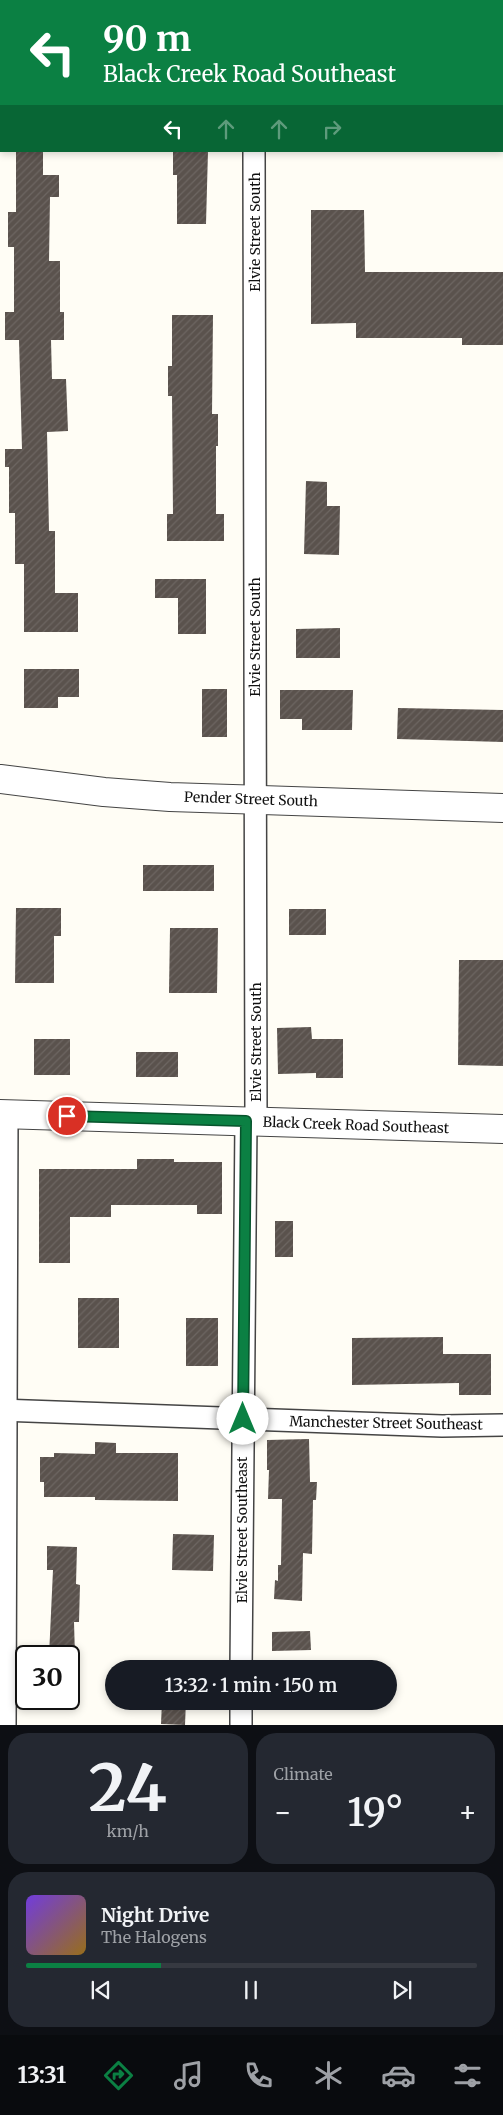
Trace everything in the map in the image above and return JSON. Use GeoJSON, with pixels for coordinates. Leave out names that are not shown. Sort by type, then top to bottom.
{"type":"FeatureCollection","features":[{"type":"Feature","properties":{"kind":"street","name":"Elvie Street South"},"geometry":{"type":"LineString","coordinates":[[251,1122],[256,799],[254,152]]}},
{"type":"Feature","properties":{"kind":"street","name":"Pender Street South"},"geometry":{"type":"LineString","coordinates":[[0,780],[132,794],[503,808]]}},
{"type":"Feature","properties":{"kind":"street","name":"Black Creek Road Southeast"},"geometry":{"type":"LineString","coordinates":[[4,1114],[503,1129]]}},
{"type":"Feature","properties":{"kind":"street"},"geometry":{"type":"LineString","coordinates":[[4,1114],[4,1725]]}},
{"type":"Feature","properties":{"kind":"street","name":"Elvie Street Southeast"},"geometry":{"type":"LineString","coordinates":[[241,1660],[243,1419],[251,1122]]}},
{"type":"Feature","properties":{"kind":"street","name":"Manchester Street Southeast"},"geometry":{"type":"LineString","coordinates":[[3,1410],[442,1426],[503,1425]]}},
{"type":"Feature","properties":{"kind":"street"},"geometry":{"type":"LineString","coordinates":[[241,1710],[241,1725]]}},
{"type":"Feature","properties":{"kind":"building"},"geometry":{"type":"Polygon","coordinates":[[[16,152],[43,152],[43,175],[59,175],[59,197],[50,197],[49,261],[60,261],[60,312],[64,312],[64,340],[51,340],[52,379],[66,379],[68,431],[47,432],[49,531],[55,531],[55,593],[78,593],[78,632],[24,632],[24,564],[15,564],[15,513],[9,513],[9,467],[5,467],[5,449],[22,449],[19,340],[5,340],[5,312],[14,312],[14,247],[8,247],[8,212],[16,212],[16,152]]]}},
{"type":"Feature","properties":{"kind":"building"},"geometry":{"type":"Polygon","coordinates":[[[173,152],[208,152],[206,224],[177,224],[177,175],[173,175],[173,152]]]}},
{"type":"Feature","properties":{"kind":"building"},"geometry":{"type":"Polygon","coordinates":[[[311,210],[364,210],[365,272],[503,272],[503,345],[462,345],[462,338],[356,338],[356,323],[311,324],[311,210]]]}},
{"type":"Feature","properties":{"kind":"building"},"geometry":{"type":"Polygon","coordinates":[[[172,315],[213,315],[212,414],[218,414],[216,514],[224,514],[224,541],[167,541],[167,514],[173,514],[172,396],[168,396],[168,366],[172,366],[172,315]]]}},
{"type":"Feature","properties":{"kind":"building"},"geometry":{"type":"Polygon","coordinates":[[[306,481],[327,482],[327,506],[340,506],[339,555],[304,554],[306,481]]]}},
{"type":"Feature","properties":{"kind":"building"},"geometry":{"type":"Polygon","coordinates":[[[155,579],[206,579],[206,634],[178,634],[178,598],[155,598],[155,579]]]}},
{"type":"Feature","properties":{"kind":"building"},"geometry":{"type":"Polygon","coordinates":[[[340,628],[340,658],[296,658],[296,629],[340,628]]]}},
{"type":"Feature","properties":{"kind":"building"},"geometry":{"type":"Polygon","coordinates":[[[24,669],[79,669],[79,697],[58,697],[58,708],[24,708],[24,669]]]}},
{"type":"Feature","properties":{"kind":"building"},"geometry":{"type":"Polygon","coordinates":[[[202,689],[227,689],[227,737],[202,737],[202,689]]]}},
{"type":"Feature","properties":{"kind":"building"},"geometry":{"type":"Polygon","coordinates":[[[280,690],[353,690],[352,730],[302,730],[302,719],[280,719],[280,690]]]}},
{"type":"Feature","properties":{"kind":"building"},"geometry":{"type":"Polygon","coordinates":[[[398,708],[503,710],[503,742],[397,739],[398,708]]]}},
{"type":"Feature","properties":{"kind":"building"},"geometry":{"type":"Polygon","coordinates":[[[143,865],[214,865],[214,891],[143,891],[143,865]]]}},
{"type":"Feature","properties":{"kind":"building"},"geometry":{"type":"Polygon","coordinates":[[[16,908],[61,908],[61,936],[54,936],[54,983],[15,983],[16,908]]]}},
{"type":"Feature","properties":{"kind":"building"},"geometry":{"type":"Polygon","coordinates":[[[289,909],[326,909],[326,935],[289,935],[289,909]]]}},
{"type":"Feature","properties":{"kind":"building"},"geometry":{"type":"Polygon","coordinates":[[[170,928],[218,928],[217,993],[169,993],[170,928]]]}},
{"type":"Feature","properties":{"kind":"building"},"geometry":{"type":"Polygon","coordinates":[[[459,960],[503,960],[503,1066],[458,1065],[459,960]]]}},
{"type":"Feature","properties":{"kind":"building"},"geometry":{"type":"Polygon","coordinates":[[[311,1027],[312,1039],[343,1039],[343,1078],[316,1078],[316,1073],[278,1074],[277,1028],[311,1027]]]}},
{"type":"Feature","properties":{"kind":"building"},"geometry":{"type":"Polygon","coordinates":[[[34,1039],[70,1039],[70,1075],[34,1075],[34,1039]]]}},
{"type":"Feature","properties":{"kind":"building"},"geometry":{"type":"Polygon","coordinates":[[[136,1052],[178,1052],[178,1077],[136,1077],[136,1052]]]}},
{"type":"Feature","properties":{"kind":"building"},"geometry":{"type":"Polygon","coordinates":[[[137,1159],[174,1159],[174,1162],[222,1162],[222,1214],[197,1214],[197,1205],[111,1205],[111,1217],[70,1217],[70,1263],[39,1263],[39,1169],[137,1169],[137,1159]]]}},
{"type":"Feature","properties":{"kind":"building"},"geometry":{"type":"Polygon","coordinates":[[[275,1221],[293,1221],[293,1257],[275,1257],[275,1221]]]}},
{"type":"Feature","properties":{"kind":"building"},"geometry":{"type":"Polygon","coordinates":[[[78,1298],[119,1298],[119,1348],[78,1348],[78,1298]]]}},
{"type":"Feature","properties":{"kind":"building"},"geometry":{"type":"Polygon","coordinates":[[[186,1318],[218,1318],[218,1366],[186,1366],[186,1318]]]}},
{"type":"Feature","properties":{"kind":"building"},"geometry":{"type":"Polygon","coordinates":[[[443,1337],[443,1354],[491,1354],[491,1395],[459,1395],[459,1383],[352,1385],[352,1338],[443,1337]]]}},
{"type":"Feature","properties":{"kind":"building"},"geometry":{"type":"Polygon","coordinates":[[[309,1439],[310,1482],[317,1482],[316,1500],[313,1500],[312,1554],[303,1553],[302,1601],[274,1599],[275,1580],[278,1581],[278,1565],[281,1565],[282,1499],[268,1499],[267,1440],[309,1439]]]}},
{"type":"Feature","properties":{"kind":"building"},"geometry":{"type":"Polygon","coordinates":[[[95,1442],[116,1443],[116,1453],[178,1453],[178,1501],[95,1500],[95,1497],[44,1497],[44,1482],[40,1482],[40,1457],[54,1457],[54,1453],[95,1454],[95,1442]]]}},
{"type":"Feature","properties":{"kind":"building"},"geometry":{"type":"Polygon","coordinates":[[[173,1534],[214,1535],[213,1571],[172,1570],[173,1534]]]}},
{"type":"Feature","properties":{"kind":"building"},"geometry":{"type":"Polygon","coordinates":[[[47,1546],[77,1547],[76,1584],[80,1585],[79,1622],[74,1622],[75,1645],[50,1645],[53,1570],[47,1570],[47,1546]]]}},
{"type":"Feature","properties":{"kind":"building"},"geometry":{"type":"Polygon","coordinates":[[[310,1631],[311,1650],[272,1651],[272,1632],[310,1631]]]}},
{"type":"Feature","properties":{"kind":"building"},"geometry":{"type":"Polygon","coordinates":[[[162,1710],[186,1710],[185,1725],[161,1724],[162,1710]]]}},
{"type":"Feature","properties":{"kind":"route"},"geometry":{"type":"LineString","coordinates":[[67,1116],[246,1121],[243,1419]]}}]}
